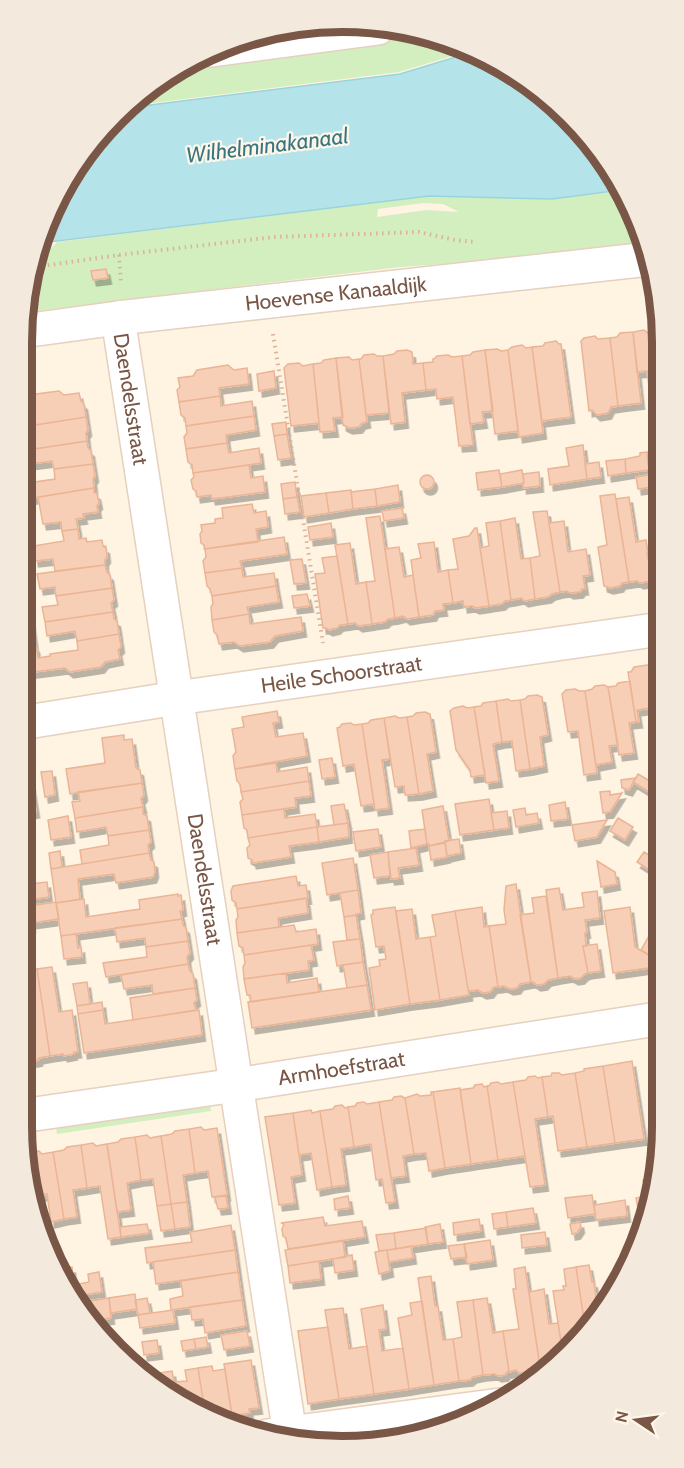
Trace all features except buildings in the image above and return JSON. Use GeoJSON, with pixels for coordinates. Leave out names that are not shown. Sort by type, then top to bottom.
{"type":"FeatureCollection","features":[{"type":"Feature","properties":{"kind":"street"},"geometry":{"type":"LineString","coordinates":[[253,45],[348,32]]}},
{"type":"Feature","properties":{"kind":"street","name":"Hoevense Kanaaldijk"},"geometry":{"type":"LineString","coordinates":[[32,330],[118,318],[641,260]]}},
{"type":"Feature","properties":{"kind":"street","name":"Daendelsstraat"},"geometry":{"type":"LineString","coordinates":[[118,318],[236,1085],[282,1431]]}},
{"type":"Feature","properties":{"kind":"street","name":"Heile Schoorstraat"},"geometry":{"type":"LineString","coordinates":[[32,721],[177,698],[652,630]]}},
{"type":"Feature","properties":{"kind":"street","name":"Armhoefstraat"},"geometry":{"type":"LineString","coordinates":[[32,1114],[652,1020]]}},
{"type":"Feature","properties":{"kind":"street"},"geometry":{"type":"LineString","coordinates":[[302,1434],[467,1410]]}},
{"type":"Feature","properties":{"kind":"path"},"geometry":{"type":"LineString","coordinates":[[41,266],[274,237],[419,232],[455,240],[486,243]]}},
{"type":"Feature","properties":{"kind":"path"},"geometry":{"type":"LineString","coordinates":[[267,302],[329,677]]}},
{"type":"Feature","properties":{"kind":"green space"},"geometry":{"type":"Polygon","coordinates":[[[406,38],[458,54],[399,72],[143,104],[169,84],[197,68],[314,53],[406,38]]]}},
{"type":"Feature","properties":{"kind":"green space"},"geometry":{"type":"Polygon","coordinates":[[[613,192],[629,223],[637,247],[485,263],[400,267],[33,311],[37,281],[46,249],[57,242],[429,196],[552,199],[613,192]],[[423,203],[378,209],[377,217],[427,210],[459,212],[443,204],[423,203]]]}},
{"type":"Feature","properties":{"kind":"green space"},"geometry":{"type":"Polygon","coordinates":[[[210,1101],[211,1111],[57,1134],[55,1123],[210,1101]]]}},
{"type":"Feature","properties":{"kind":"water","name":"Wilhelminakanaal"},"geometry":{"type":"Polygon","coordinates":[[[461,55],[497,73],[531,96],[562,122],[600,169],[613,191],[552,199],[429,196],[48,242],[55,223],[84,169],[122,122],[140,106],[400,74],[461,55]]]}}]}
